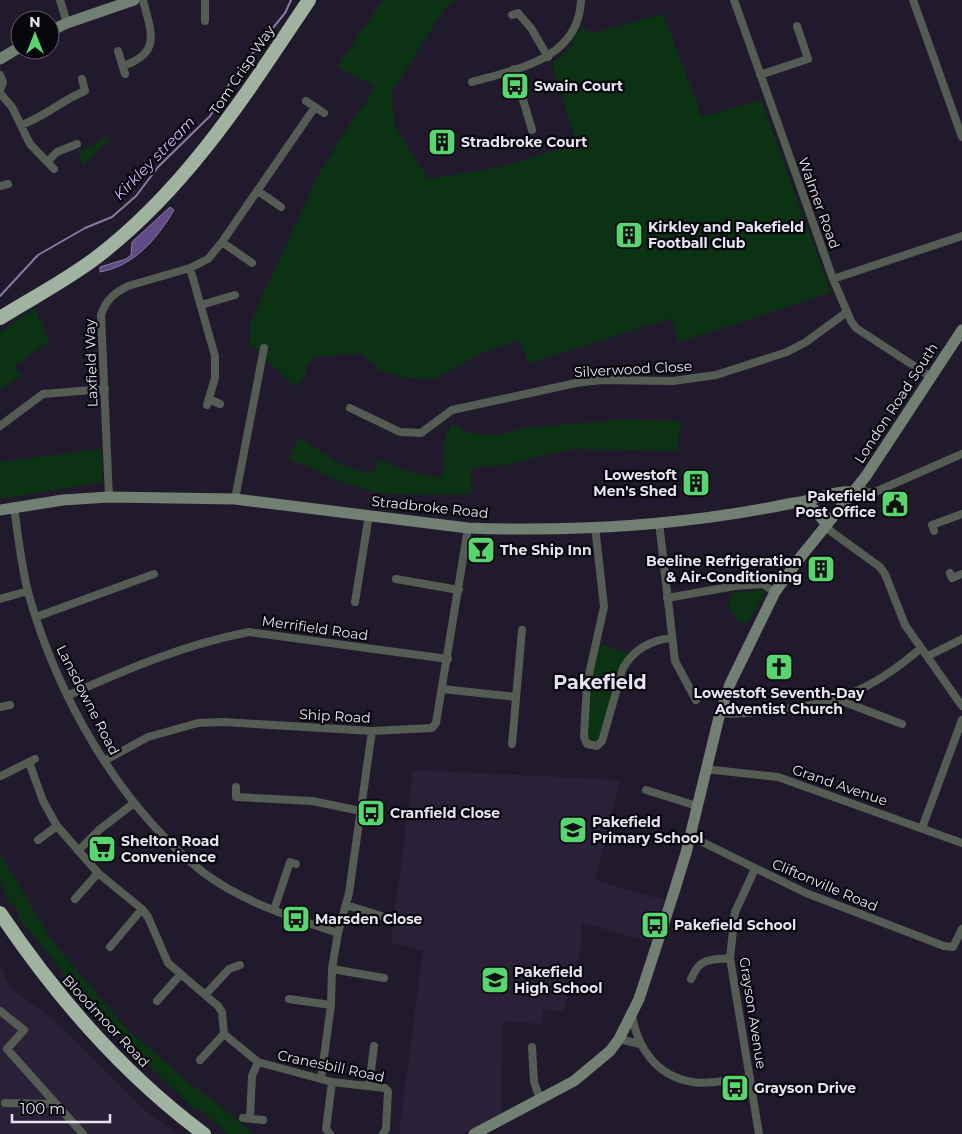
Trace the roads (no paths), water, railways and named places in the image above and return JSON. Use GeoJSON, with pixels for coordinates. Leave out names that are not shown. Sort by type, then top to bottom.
{"type":"FeatureCollection","features":[{"type":"Feature","properties":{"kind":"highway","name":"Tom Crisp Way"},"geometry":{"type":"LineString","coordinates":[[115,241],[158,202],[211,143],[309,0]]}},
{"type":"Feature","properties":{"kind":"highway"},"geometry":{"type":"LineString","coordinates":[[0,311],[50,284],[115,241]]}},
{"type":"Feature","properties":{"kind":"highway"},"geometry":{"type":"LineString","coordinates":[[0,318],[78,270],[115,241]]}},
{"type":"Feature","properties":{"kind":"highway","name":"Bloodmoor Road"},"geometry":{"type":"LineString","coordinates":[[0,914],[44,977],[97,1039],[142,1084],[204,1134]]}},
{"type":"Feature","properties":{"kind":"main road"},"geometry":{"type":"LineString","coordinates":[[60,26],[134,0]]}},
{"type":"Feature","properties":{"kind":"main road","name":"London Road South"},"geometry":{"type":"LineString","coordinates":[[474,1134],[574,1081],[610,1051],[620,1039],[632,1016],[658,943],[690,836],[705,769],[730,684],[775,592],[857,489],[962,330]]}},
{"type":"Feature","properties":{"kind":"main road","name":"Stradbroke Road"},"geometry":{"type":"LineString","coordinates":[[0,510],[109,497],[235,499],[468,528],[595,526],[709,518],[793,503],[806,503],[811,499],[857,489]]}},
{"type":"Feature","properties":{"kind":"main road"},"geometry":{"type":"LineString","coordinates":[[806,503],[816,511],[826,526]]}},
{"type":"Feature","properties":{"kind":"street"},"geometry":{"type":"LineString","coordinates":[[60,0],[66,23]]}},
{"type":"Feature","properties":{"kind":"street"},"geometry":{"type":"LineString","coordinates":[[118,51],[124,70],[146,55],[150,45],[151,30],[143,0]]}},
{"type":"Feature","properties":{"kind":"street"},"geometry":{"type":"LineString","coordinates":[[205,0],[205,21]]}},
{"type":"Feature","properties":{"kind":"street"},"geometry":{"type":"LineString","coordinates":[[477,84],[548,57],[562,46],[575,28],[580,12],[581,0]]}},
{"type":"Feature","properties":{"kind":"street","name":"Walmer Road"},"geometry":{"type":"LineString","coordinates":[[734,0],[833,279],[847,312],[856,328],[931,377]]}},
{"type":"Feature","properties":{"kind":"street"},"geometry":{"type":"LineString","coordinates":[[913,0],[962,138]]}},
{"type":"Feature","properties":{"kind":"street"},"geometry":{"type":"LineString","coordinates":[[515,14],[531,28],[548,57]]}},
{"type":"Feature","properties":{"kind":"street"},"geometry":{"type":"LineString","coordinates":[[760,75],[808,59],[797,26]]}},
{"type":"Feature","properties":{"kind":"street"},"geometry":{"type":"LineString","coordinates":[[514,70],[526,123],[532,130]]}},
{"type":"Feature","properties":{"kind":"street"},"geometry":{"type":"LineString","coordinates":[[0,75],[3,82],[0,92],[12,107],[30,144],[54,169]]}},
{"type":"Feature","properties":{"kind":"street"},"geometry":{"type":"LineString","coordinates":[[82,79],[88,100]]}},
{"type":"Feature","properties":{"kind":"street"},"geometry":{"type":"LineString","coordinates":[[21,125],[36,120],[60,102],[85,91]]}},
{"type":"Feature","properties":{"kind":"street"},"geometry":{"type":"LineString","coordinates":[[306,101],[324,113]]}},
{"type":"Feature","properties":{"kind":"street","name":"Laxfield Way"},"geometry":{"type":"LineString","coordinates":[[109,497],[101,315],[104,305],[118,291],[128,286],[190,268],[208,258],[222,242],[315,107]]}},
{"type":"Feature","properties":{"kind":"street"},"geometry":{"type":"LineString","coordinates":[[47,162],[57,152],[77,144]]}},
{"type":"Feature","properties":{"kind":"street"},"geometry":{"type":"LineString","coordinates":[[258,191],[281,207]]}},
{"type":"Feature","properties":{"kind":"street"},"geometry":{"type":"LineString","coordinates":[[833,279],[962,236]]}},
{"type":"Feature","properties":{"kind":"street"},"geometry":{"type":"LineString","coordinates":[[222,242],[252,263]]}},
{"type":"Feature","properties":{"kind":"street"},"geometry":{"type":"LineString","coordinates":[[190,268],[216,356],[215,378],[208,402],[220,404]]}},
{"type":"Feature","properties":{"kind":"street"},"geometry":{"type":"LineString","coordinates":[[201,305],[235,295]]}},
{"type":"Feature","properties":{"kind":"street","name":"Silverwood Close"},"geometry":{"type":"LineString","coordinates":[[350,408],[400,432],[421,433],[433,426],[442,415],[452,410],[576,383],[601,380],[673,381],[716,375],[787,352],[806,342],[847,312]]}},
{"type":"Feature","properties":{"kind":"street"},"geometry":{"type":"LineString","coordinates":[[235,499],[264,348]]}},
{"type":"Feature","properties":{"kind":"street"},"geometry":{"type":"LineString","coordinates":[[0,426],[44,394],[105,388]]}},
{"type":"Feature","properties":{"kind":"street"},"geometry":{"type":"LineString","coordinates":[[360,413],[364,405]]}},
{"type":"Feature","properties":{"kind":"street"},"geometry":{"type":"LineString","coordinates":[[857,489],[875,492],[962,454]]}},
{"type":"Feature","properties":{"kind":"street","name":"Lansdowne Road"},"geometry":{"type":"LineString","coordinates":[[14,507],[28,591],[48,651],[104,761],[134,803],[170,843],[205,874],[236,892],[274,910],[338,933]]}},
{"type":"Feature","properties":{"kind":"street"},"geometry":{"type":"LineString","coordinates":[[932,526],[962,514]]}},
{"type":"Feature","properties":{"kind":"street"},"geometry":{"type":"LineString","coordinates":[[355,602],[369,515]]}},
{"type":"Feature","properties":{"kind":"street"},"geometry":{"type":"LineString","coordinates":[[659,522],[672,638],[680,672],[696,700]]}},
{"type":"Feature","properties":{"kind":"street"},"geometry":{"type":"LineString","coordinates":[[595,526],[604,607],[587,682],[584,737],[587,744],[597,746],[602,741],[623,668],[627,661],[648,644],[672,638]]}},
{"type":"Feature","properties":{"kind":"street"},"geometry":{"type":"LineString","coordinates":[[826,526],[880,567],[885,574],[905,625],[962,706]]}},
{"type":"Feature","properties":{"kind":"street","name":"Ship Road"},"geometry":{"type":"LineString","coordinates":[[104,761],[148,737],[198,723],[223,722],[372,731],[432,728],[436,723],[448,659],[468,528]]}},
{"type":"Feature","properties":{"kind":"street"},"geometry":{"type":"LineString","coordinates":[[36,617],[154,574]]}},
{"type":"Feature","properties":{"kind":"street"},"geometry":{"type":"LineString","coordinates":[[952,578],[962,574]]}},
{"type":"Feature","properties":{"kind":"street"},"geometry":{"type":"LineString","coordinates":[[396,580],[459,590]]}},
{"type":"Feature","properties":{"kind":"street"},"geometry":{"type":"LineString","coordinates":[[667,598],[735,586],[763,584],[775,592]]}},
{"type":"Feature","properties":{"kind":"street"},"geometry":{"type":"LineString","coordinates":[[0,599],[28,591]]}},
{"type":"Feature","properties":{"kind":"street"},"geometry":{"type":"LineString","coordinates":[[512,744],[522,630]]}},
{"type":"Feature","properties":{"kind":"street","name":"Merrifield Road"},"geometry":{"type":"LineString","coordinates":[[69,695],[139,663],[229,636],[249,632],[448,659]]}},
{"type":"Feature","properties":{"kind":"street"},"geometry":{"type":"LineString","coordinates":[[928,656],[962,639]]}},
{"type":"Feature","properties":{"kind":"street"},"geometry":{"type":"LineString","coordinates":[[720,713],[789,709],[839,700],[896,670],[922,648]]}},
{"type":"Feature","properties":{"kind":"street"},"geometry":{"type":"LineString","coordinates":[[442,689],[516,697]]}},
{"type":"Feature","properties":{"kind":"street"},"geometry":{"type":"LineString","coordinates":[[839,700],[902,724]]}},
{"type":"Feature","properties":{"kind":"street"},"geometry":{"type":"LineString","coordinates":[[922,828],[962,720]]}},
{"type":"Feature","properties":{"kind":"street"},"geometry":{"type":"LineString","coordinates":[[321,1079],[331,1005],[332,969],[338,933],[346,905],[372,731]]}},
{"type":"Feature","properties":{"kind":"street"},"geometry":{"type":"LineString","coordinates":[[2,778],[32,761],[43,801],[57,826],[98,873],[142,909],[148,917],[162,954],[180,975],[206,994],[222,1012],[224,1034],[200,1060]]}},
{"type":"Feature","properties":{"kind":"street","name":"Grand Avenue"},"geometry":{"type":"LineString","coordinates":[[705,769],[778,777],[962,843]]}},
{"type":"Feature","properties":{"kind":"street"},"geometry":{"type":"LineString","coordinates":[[235,806],[236,786]]}},
{"type":"Feature","properties":{"kind":"street"},"geometry":{"type":"LineString","coordinates":[[646,790],[697,806]]}},
{"type":"Feature","properties":{"kind":"street"},"geometry":{"type":"LineString","coordinates":[[236,797],[312,801],[361,811]]}},
{"type":"Feature","properties":{"kind":"street"},"geometry":{"type":"LineString","coordinates":[[78,851],[99,830],[134,803]]}},
{"type":"Feature","properties":{"kind":"street"},"geometry":{"type":"LineString","coordinates":[[37,840],[57,826]]}},
{"type":"Feature","properties":{"kind":"street","name":"Cliftonville Road"},"geometry":{"type":"LineString","coordinates":[[690,836],[806,893],[944,946],[954,947],[962,929]]}},
{"type":"Feature","properties":{"kind":"street"},"geometry":{"type":"LineString","coordinates":[[274,910],[293,863],[282,860]]}},
{"type":"Feature","properties":{"kind":"street","name":"Grayson Avenue"},"geometry":{"type":"LineString","coordinates":[[755,869],[735,912],[730,958],[759,1134]]}},
{"type":"Feature","properties":{"kind":"street"},"geometry":{"type":"LineString","coordinates":[[75,899],[98,873]]}},
{"type":"Feature","properties":{"kind":"street"},"geometry":{"type":"LineString","coordinates":[[346,905],[390,919]]}},
{"type":"Feature","properties":{"kind":"street"},"geometry":{"type":"LineString","coordinates":[[103,941],[112,948],[142,909]]}},
{"type":"Feature","properties":{"kind":"street"},"geometry":{"type":"LineString","coordinates":[[691,979],[696,967],[704,961],[730,958]]}},
{"type":"Feature","properties":{"kind":"street"},"geometry":{"type":"LineString","coordinates":[[206,994],[229,969],[240,965]]}},
{"type":"Feature","properties":{"kind":"street"},"geometry":{"type":"LineString","coordinates":[[332,969],[384,978]]}},
{"type":"Feature","properties":{"kind":"street"},"geometry":{"type":"LineString","coordinates":[[157,1001],[180,975]]}},
{"type":"Feature","properties":{"kind":"street"},"geometry":{"type":"LineString","coordinates":[[289,999],[331,1005]]}},
{"type":"Feature","properties":{"kind":"street"},"geometry":{"type":"LineString","coordinates":[[0,1011],[24,1030],[7,1049],[83,1134]]}},
{"type":"Feature","properties":{"kind":"street"},"geometry":{"type":"LineString","coordinates":[[632,1016],[640,1044],[652,1061],[678,1078],[693,1082],[708,1082],[750,1077]]}},
{"type":"Feature","properties":{"kind":"street","name":"Cranesbill Road"},"geometry":{"type":"LineString","coordinates":[[224,1034],[258,1062],[332,1082],[385,1088],[388,1091],[386,1129],[382,1134]]}},
{"type":"Feature","properties":{"kind":"street"},"geometry":{"type":"LineString","coordinates":[[620,1039],[640,1044]]}},
{"type":"Feature","properties":{"kind":"street"},"geometry":{"type":"LineString","coordinates":[[369,1086],[374,1046]]}},
{"type":"Feature","properties":{"kind":"street"},"geometry":{"type":"LineString","coordinates":[[532,1047],[534,1082],[540,1099]]}},
{"type":"Feature","properties":{"kind":"street"},"geometry":{"type":"LineString","coordinates":[[258,1062],[252,1076],[247,1118],[263,1120]]}},
{"type":"Feature","properties":{"kind":"street"},"geometry":{"type":"LineString","coordinates":[[328,1133],[326,1129],[332,1082]]}},
{"type":"Feature","properties":{"kind":"street"},"geometry":{"type":"LineString","coordinates":[[4,1104],[56,1104]]}},
{"type":"Feature","properties":{"kind":"waterway","name":"Kirkley stream"},"geometry":{"type":"LineString","coordinates":[[0,296],[38,255],[85,228],[112,217],[136,196],[158,167],[210,116],[234,76],[285,13],[291,0]]}},
{"type":"Feature","properties":{"kind":"place","name":"Swain Court"},"geometry":{"type":"Point","coordinates":[515,86]}},
{"type":"Feature","properties":{"kind":"place","name":"Stradbroke Court"},"geometry":{"type":"Point","coordinates":[442,142]}},
{"type":"Feature","properties":{"kind":"place","name":"Kirkley and Pakefield Football Club"},"geometry":{"type":"Point","coordinates":[629,235]}},
{"type":"Feature","properties":{"kind":"place","name":"Lowestoft Men's Shed"},"geometry":{"type":"Point","coordinates":[696,483]}},
{"type":"Feature","properties":{"kind":"place","name":"Pakefield Post Office"},"geometry":{"type":"Point","coordinates":[895,504]}},
{"type":"Feature","properties":{"kind":"place","name":"The Ship Inn"},"geometry":{"type":"Point","coordinates":[481,550]}},
{"type":"Feature","properties":{"kind":"place","name":"Beeline Refrigeration & Air-Conditioning"},"geometry":{"type":"Point","coordinates":[821,569]}},
{"type":"Feature","properties":{"kind":"place","name":"Lowestoft Seventh-Day Adventist Church"},"geometry":{"type":"Point","coordinates":[779,667]}},
{"type":"Feature","properties":{"kind":"place","name":"Cranfield Close"},"geometry":{"type":"Point","coordinates":[371,813]}},
{"type":"Feature","properties":{"kind":"place","name":"Pakefield Primary School"},"geometry":{"type":"Point","coordinates":[573,830]}},
{"type":"Feature","properties":{"kind":"place","name":"Shelton Road Convenience"},"geometry":{"type":"Point","coordinates":[102,849]}},
{"type":"Feature","properties":{"kind":"place","name":"Marsden Close"},"geometry":{"type":"Point","coordinates":[296,919]}},
{"type":"Feature","properties":{"kind":"place","name":"Pakefield School"},"geometry":{"type":"Point","coordinates":[655,925]}},
{"type":"Feature","properties":{"kind":"place","name":"Pakefield High School"},"geometry":{"type":"Point","coordinates":[495,980]}},
{"type":"Feature","properties":{"kind":"place","name":"Grayson Drive"},"geometry":{"type":"Point","coordinates":[735,1088]}},
{"type":"Feature","properties":{"kind":"district","name":"Pakefield"},"geometry":{"type":"Point","coordinates":[600,682]}}]}
